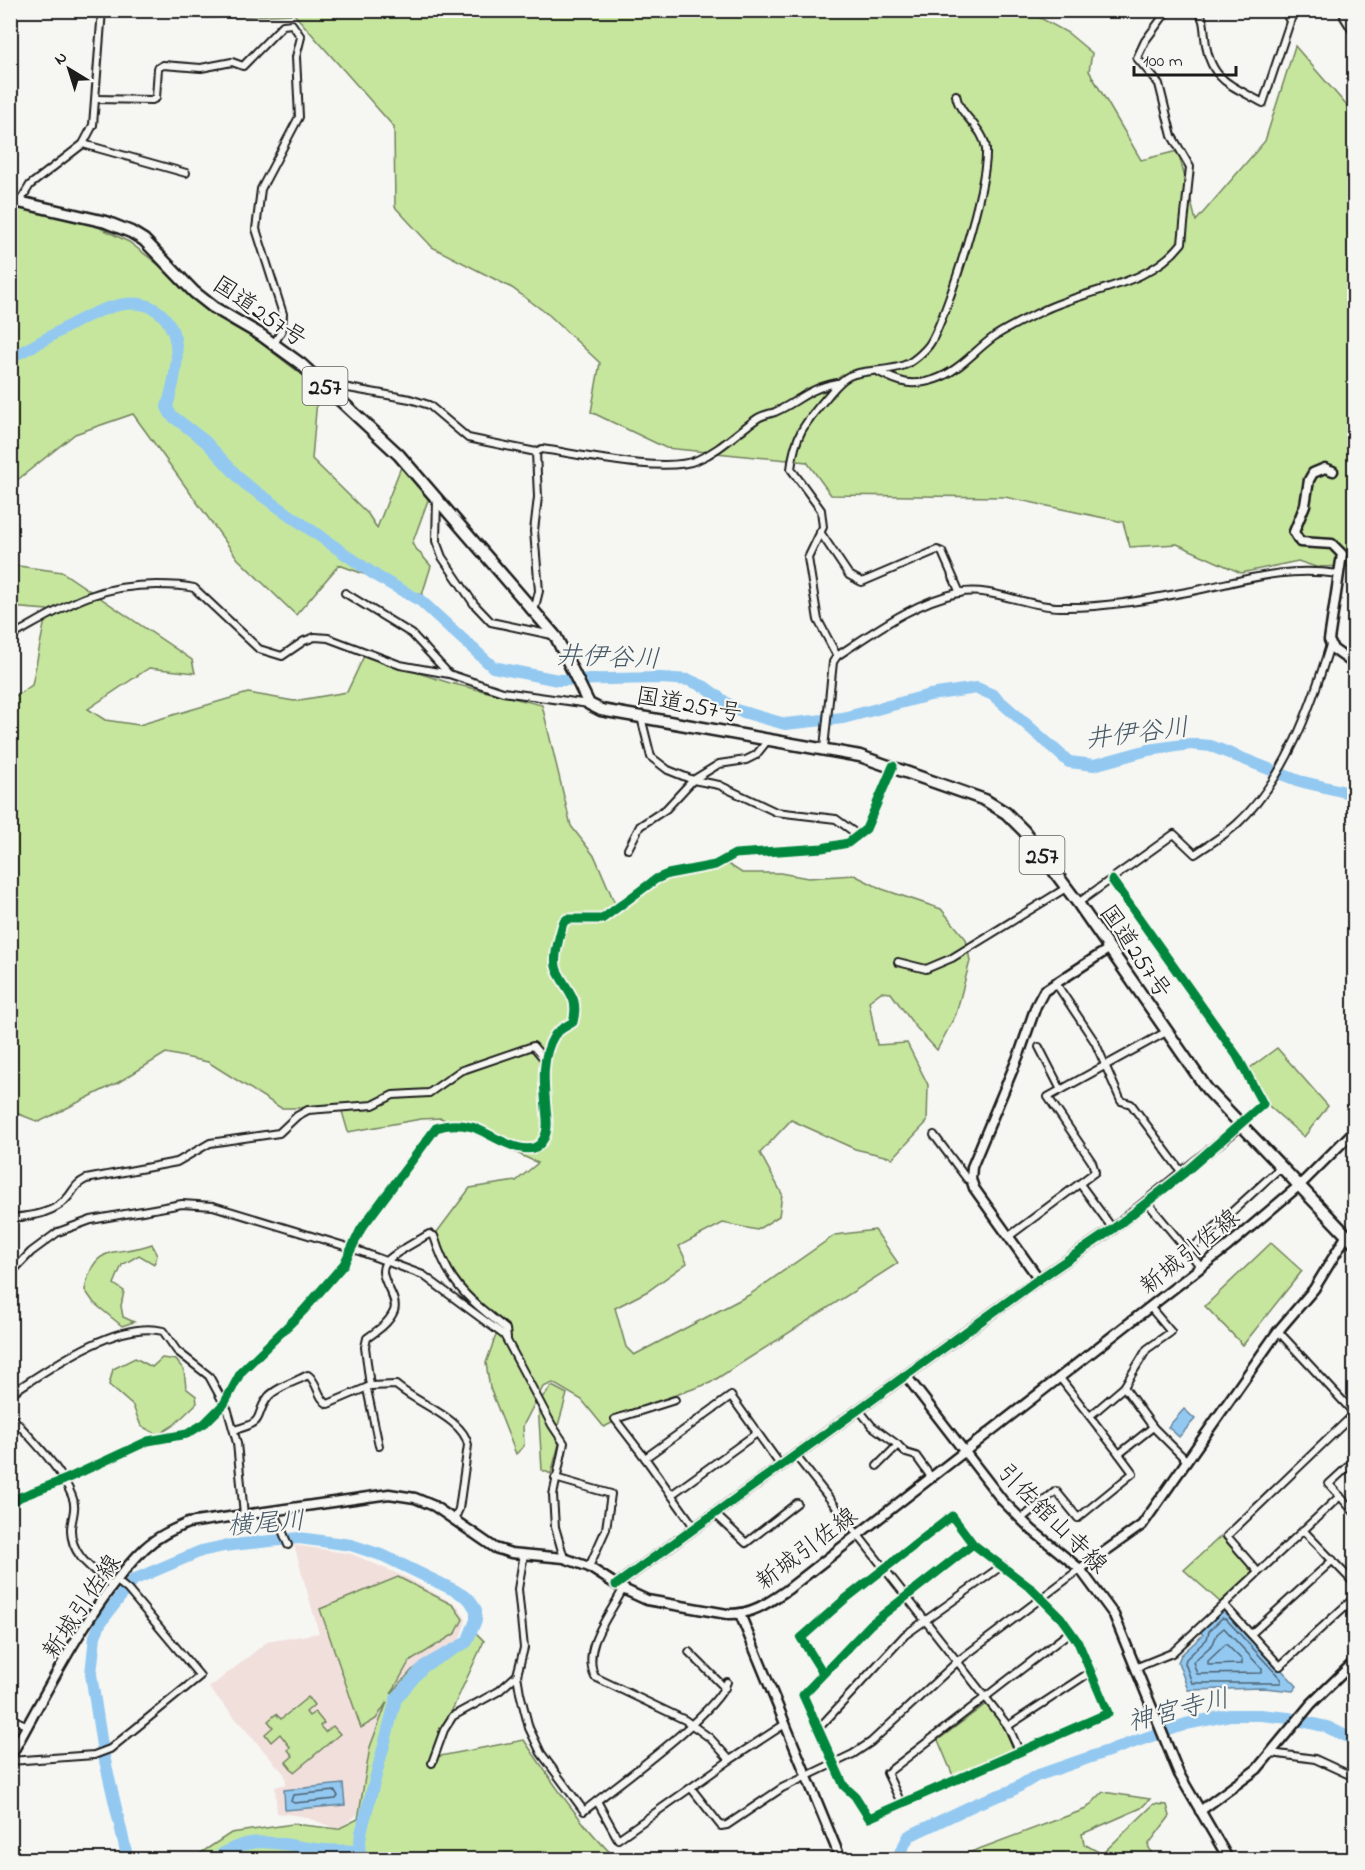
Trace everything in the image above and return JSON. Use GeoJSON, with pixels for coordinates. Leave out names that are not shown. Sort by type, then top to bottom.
{"type":"FeatureCollection","features":[{"type":"Feature","properties":{"kind":"highway","name":"国道257号"},"geometry":{"type":"LineString","coordinates":[[15,201],[106,222],[131,232],[144,240],[207,302],[274,344],[322,383],[399,455],[556,637],[586,700],[601,710],[824,748],[893,766],[985,800],[1005,813],[1024,831],[1078,903],[1207,1089],[1240,1125],[1352,1235]]}},
{"type":"Feature","properties":{"kind":"street"},"geometry":{"type":"LineString","coordinates":[[15,201],[30,185],[82,144],[93,125],[102,10]]}},
{"type":"Feature","properties":{"kind":"street"},"geometry":{"type":"LineString","coordinates":[[879,372],[902,384],[934,380],[949,373],[996,336],[1045,309],[1123,284],[1176,251],[1182,243],[1190,167],[1172,136],[1159,84],[1137,58],[1145,41],[1168,10]]}},
{"type":"Feature","properties":{"kind":"street"},"geometry":{"type":"LineString","coordinates":[[1198,10],[1203,16],[1206,48],[1214,72],[1263,103],[1294,10]]}},
{"type":"Feature","properties":{"kind":"street"},"geometry":{"type":"LineString","coordinates":[[1284,10],[1290,21]]}},
{"type":"Feature","properties":{"kind":"street"},"geometry":{"type":"LineString","coordinates":[[1346,10],[1344,17],[1354,33]]}},
{"type":"Feature","properties":{"kind":"street"},"geometry":{"type":"LineString","coordinates":[[96,99],[152,100],[156,98],[158,68],[163,65],[201,68],[232,63],[243,66],[283,25],[292,24],[298,30],[300,37],[296,57],[299,117],[261,189],[256,229],[283,314],[282,330],[274,344]]}},
{"type":"Feature","properties":{"kind":"street"},"geometry":{"type":"LineString","coordinates":[[322,383],[410,399],[429,405],[468,438],[536,452],[542,449],[652,465],[683,464],[697,460],[723,447],[756,419],[775,411],[816,387],[837,383],[851,375],[879,372],[908,363],[929,345],[940,323],[960,262],[985,169],[986,147],[982,135],[957,104],[956,94]]}},
{"type":"Feature","properties":{"kind":"street"},"geometry":{"type":"LineString","coordinates":[[82,144],[186,173]]}},
{"type":"Feature","properties":{"kind":"street"},"geometry":{"type":"LineString","coordinates":[[837,383],[808,417],[798,436],[791,469],[821,510],[823,527],[808,558],[818,620],[837,656]]}},
{"type":"Feature","properties":{"kind":"street"},"geometry":{"type":"LineString","coordinates":[[534,612],[539,591],[534,531],[538,497],[536,452]]}},
{"type":"Feature","properties":{"kind":"street"},"geometry":{"type":"LineString","coordinates":[[1078,903],[1174,834],[1195,854],[1237,824],[1270,785],[1311,707],[1330,645],[1342,554],[1336,546],[1328,543],[1305,544],[1300,542],[1294,532],[1305,505],[1309,480],[1313,473],[1325,468],[1333,471]]}},
{"type":"Feature","properties":{"kind":"street"},"geometry":{"type":"LineString","coordinates":[[438,500],[436,541],[442,558],[480,611],[491,622],[535,630],[556,637]]}},
{"type":"Feature","properties":{"kind":"street"},"geometry":{"type":"LineString","coordinates":[[820,532],[849,575],[862,582],[937,550],[942,552],[960,593]]}},
{"type":"Feature","properties":{"kind":"street"},"geometry":{"type":"LineString","coordinates":[[824,748],[833,662],[837,656],[930,601],[977,591],[1035,605],[1079,608],[1186,592],[1274,572],[1310,570],[1339,574]]}},
{"type":"Feature","properties":{"kind":"street"},"geometry":{"type":"LineString","coordinates":[[10,638],[86,596],[103,590],[134,585],[184,586],[194,588],[259,649],[271,654],[282,656],[304,641],[315,637],[328,638],[400,665],[449,674],[503,692],[586,700]]}},
{"type":"Feature","properties":{"kind":"street"},"geometry":{"type":"LineString","coordinates":[[345,593],[412,634],[449,674]]}},
{"type":"Feature","properties":{"kind":"street"},"geometry":{"type":"LineString","coordinates":[[1330,645],[1354,664]]}},
{"type":"Feature","properties":{"kind":"street"},"geometry":{"type":"LineString","coordinates":[[641,717],[651,757],[668,770],[693,780],[719,785],[776,812],[836,819],[858,835]]}},
{"type":"Feature","properties":{"kind":"street"},"geometry":{"type":"LineString","coordinates":[[628,849],[640,826],[666,809],[693,780],[719,764],[746,760],[756,755],[769,739]]}},
{"type":"Feature","properties":{"kind":"street"},"geometry":{"type":"LineString","coordinates":[[10,1504],[20,1497],[64,1480],[148,1441],[187,1434],[205,1423],[224,1404],[241,1372],[304,1310],[344,1264],[379,1202],[436,1128],[447,1124],[472,1127],[516,1147],[532,1149],[540,1145],[545,1137],[547,1119],[543,1084],[545,1060],[555,1034],[573,1022],[576,1010],[565,980],[557,971],[556,961],[563,923],[567,919],[602,919],[656,879],[668,874],[715,865],[735,854],[822,848],[848,843],[869,824],[893,766]]}},
{"type":"Feature","properties":{"kind":"street"},"geometry":{"type":"LineString","coordinates":[[730,1760],[710,1738],[668,1710],[595,1677],[589,1665],[592,1647],[620,1587],[695,1528],[907,1377],[1039,1279],[1113,1229],[1183,1174],[1263,1104],[1237,1056],[1112,880]]}},
{"type":"Feature","properties":{"kind":"street"},"geometry":{"type":"LineString","coordinates":[[898,962],[926,969],[952,958],[1066,888]]}},
{"type":"Feature","properties":{"kind":"street"},"geometry":{"type":"LineString","coordinates":[[972,1181],[972,1167],[1044,991],[1110,948]]}},
{"type":"Feature","properties":{"kind":"street"},"geometry":{"type":"LineString","coordinates":[[1055,982],[1095,1042],[1121,1101],[1131,1104],[1183,1174]]}},
{"type":"Feature","properties":{"kind":"street"},"geometry":{"type":"LineString","coordinates":[[1008,1237],[1095,1172],[1092,1162],[1048,1097],[1166,1032]]}},
{"type":"Feature","properties":{"kind":"street"},"geometry":{"type":"LineString","coordinates":[[10,1218],[41,1214],[69,1197],[75,1184],[86,1179],[177,1162],[210,1143],[279,1133],[297,1116],[308,1110],[373,1105],[393,1095],[429,1093],[460,1071],[533,1046],[545,1060]]}},
{"type":"Feature","properties":{"kind":"street"},"geometry":{"type":"LineString","coordinates":[[1039,1047],[1061,1090]]}},
{"type":"Feature","properties":{"kind":"street","name":"新城引佐線"},"geometry":{"type":"LineString","coordinates":[[10,1759],[117,1583],[144,1549],[162,1534],[188,1523],[389,1494],[415,1498],[434,1506],[495,1548],[564,1558],[589,1568],[647,1600],[740,1614],[770,1602],[1201,1267],[1301,1184],[1354,1131]]}},
{"type":"Feature","properties":{"kind":"street"},"geometry":{"type":"LineString","coordinates":[[934,1136],[967,1179],[972,1181],[1008,1237],[1039,1279]]}},
{"type":"Feature","properties":{"kind":"street"},"geometry":{"type":"LineString","coordinates":[[1188,1252],[1282,1166]]}},
{"type":"Feature","properties":{"kind":"street"},"geometry":{"type":"LineString","coordinates":[[1080,1184],[1113,1229]]}},
{"type":"Feature","properties":{"kind":"street"},"geometry":{"type":"LineString","coordinates":[[1147,1202],[1201,1267]]}},
{"type":"Feature","properties":{"kind":"street"},"geometry":{"type":"LineString","coordinates":[[11,1269],[58,1232],[91,1220],[182,1203],[213,1206],[351,1248],[423,1275],[504,1335],[564,1443],[555,1478],[553,1512],[564,1558]]}},
{"type":"Feature","properties":{"kind":"street"},"geometry":{"type":"LineString","coordinates":[[379,1446],[368,1388],[365,1347],[367,1340],[382,1328],[394,1310],[394,1299],[383,1274],[387,1260],[429,1234],[434,1236],[443,1265],[452,1280],[467,1297],[506,1329],[508,1341]]}},
{"type":"Feature","properties":{"kind":"street"},"geometry":{"type":"LineString","coordinates":[[691,1788],[721,1826],[727,1825],[782,1788],[871,1742],[958,1661],[1040,1597],[1142,1525],[1278,1331],[1314,1289],[1352,1235]]}},
{"type":"Feature","properties":{"kind":"street"},"geometry":{"type":"LineString","coordinates":[[1090,1416],[1124,1387],[1148,1349],[1171,1332],[1150,1307]]}},
{"type":"Feature","properties":{"kind":"street"},"geometry":{"type":"LineString","coordinates":[[10,1394],[70,1357],[109,1338],[152,1328],[162,1331],[193,1367],[209,1376],[224,1404],[234,1430],[244,1515]]}},
{"type":"Feature","properties":{"kind":"street"},"geometry":{"type":"LineString","coordinates":[[1258,1572],[1227,1536],[1354,1414],[1278,1331]]}},
{"type":"Feature","properties":{"kind":"street"},"geometry":{"type":"LineString","coordinates":[[234,1430],[253,1426],[259,1420],[270,1396],[308,1375],[312,1377],[324,1402],[328,1404],[368,1388],[396,1385],[408,1396],[456,1423],[467,1435],[468,1445],[459,1509],[454,1520]]}},
{"type":"Feature","properties":{"kind":"street","name":"引佐舘山寺線"},"geometry":{"type":"LineString","coordinates":[[907,1377],[1002,1500],[1080,1569],[1114,1615],[1171,1755],[1229,1860]]}},
{"type":"Feature","properties":{"kind":"street"},"geometry":{"type":"LineString","coordinates":[[1021,1519],[1056,1491],[1078,1518],[1133,1473],[1060,1378]]}},
{"type":"Feature","properties":{"kind":"street"},"geometry":{"type":"LineString","coordinates":[[1124,1387],[1153,1427],[1187,1461]]}},
{"type":"Feature","properties":{"kind":"street"},"geometry":{"type":"LineString","coordinates":[[645,1458],[731,1396],[781,1466]]}},
{"type":"Feature","properties":{"kind":"street"},"geometry":{"type":"LineString","coordinates":[[675,1400],[615,1419],[695,1528]]}},
{"type":"Feature","properties":{"kind":"street"},"geometry":{"type":"LineString","coordinates":[[860,1411],[872,1426],[906,1453],[916,1456],[932,1477]]}},
{"type":"Feature","properties":{"kind":"street"},"geometry":{"type":"LineString","coordinates":[[10,1414],[64,1480],[75,1504],[71,1530],[74,1546],[81,1559],[128,1590],[200,1676],[110,1749],[94,1755],[10,1759]]}},
{"type":"Feature","properties":{"kind":"street"},"geometry":{"type":"LineString","coordinates":[[1119,1454],[1153,1427]]}},
{"type":"Feature","properties":{"kind":"street"},"geometry":{"type":"LineString","coordinates":[[671,1494],[757,1433]]}},
{"type":"Feature","properties":{"kind":"street"},"geometry":{"type":"LineString","coordinates":[[877,1466],[898,1445]]}},
{"type":"Feature","properties":{"kind":"street"},"geometry":{"type":"LineString","coordinates":[[796,1456],[987,1698],[1008,1726],[1020,1753]]}},
{"type":"Feature","properties":{"kind":"street"},"geometry":{"type":"LineString","coordinates":[[1354,1461],[1329,1484],[1354,1512]]}},
{"type":"Feature","properties":{"kind":"street"},"geometry":{"type":"LineString","coordinates":[[555,1478],[611,1494],[606,1529],[589,1568]]}},
{"type":"Feature","properties":{"kind":"street"},"geometry":{"type":"LineString","coordinates":[[1135,1668],[1172,1653],[1340,1496]]}},
{"type":"Feature","properties":{"kind":"street"},"geometry":{"type":"LineString","coordinates":[[716,1514],[746,1543],[797,1503]]}},
{"type":"Feature","properties":{"kind":"street"},"geometry":{"type":"LineString","coordinates":[[274,1510],[288,1545]]}},
{"type":"Feature","properties":{"kind":"street"},"geometry":{"type":"LineString","coordinates":[[823,1673],[801,1638],[844,1600],[952,1516],[973,1544],[1003,1565],[1040,1597],[1071,1631],[1092,1671],[1108,1713],[869,1818],[855,1796],[844,1786],[803,1695],[871,1624],[973,1544]]}},
{"type":"Feature","properties":{"kind":"street"},"geometry":{"type":"LineString","coordinates":[[1304,1530],[1354,1584]]}},
{"type":"Feature","properties":{"kind":"street"},"geometry":{"type":"LineString","coordinates":[[525,1554],[518,1588],[524,1648],[517,1675],[529,1728],[541,1753],[584,1811],[691,1725],[726,1685],[689,1652]]}},
{"type":"Feature","properties":{"kind":"street"},"geometry":{"type":"LineString","coordinates":[[1251,1634],[1333,1560]]}},
{"type":"Feature","properties":{"kind":"street"},"geometry":{"type":"LineString","coordinates":[[818,1729],[905,1635],[1003,1565]]}},
{"type":"Feature","properties":{"kind":"street"},"geometry":{"type":"LineString","coordinates":[[1224,1605],[1280,1666],[1354,1598]]}},
{"type":"Feature","properties":{"kind":"street"},"geometry":{"type":"LineString","coordinates":[[740,1614],[841,1859]]}},
{"type":"Feature","properties":{"kind":"street"},"geometry":{"type":"LineString","coordinates":[[902,1805],[887,1773],[1071,1631]]}},
{"type":"Feature","properties":{"kind":"street"},"geometry":{"type":"LineString","coordinates":[[1200,1811],[1250,1774],[1311,1704],[1354,1662]]}},
{"type":"Feature","properties":{"kind":"street"},"geometry":{"type":"LineString","coordinates":[[1008,1726],[1092,1671]]}},
{"type":"Feature","properties":{"kind":"street"},"geometry":{"type":"LineString","coordinates":[[432,1763],[444,1730],[453,1716],[499,1691],[517,1675]]}},
{"type":"Feature","properties":{"kind":"street"},"geometry":{"type":"LineString","coordinates":[[10,1718],[28,1726]]}},
{"type":"Feature","properties":{"kind":"street"},"geometry":{"type":"LineString","coordinates":[[597,1801],[618,1839],[785,1724]]}},
{"type":"Feature","properties":{"kind":"street"},"geometry":{"type":"LineString","coordinates":[[1273,1750],[1315,1759],[1354,1777]]}},
{"type":"Feature","properties":{"kind":"shaded area"},"geometry":{"type":"Polygon","coordinates":[[[294,1545],[352,1554],[407,1578],[458,1606],[466,1620],[460,1639],[412,1670],[390,1695],[357,1815],[338,1829],[302,1816],[277,1813],[275,1787],[286,1784],[285,1775],[209,1688],[267,1642],[319,1633],[294,1545]]]}},
{"type":"Feature","properties":{"kind":"green space"},"geometry":{"type":"Polygon","coordinates":[[[193,11],[1034,11],[1033,14],[1068,33],[1092,53],[1089,71],[1141,160],[1178,151],[1196,221],[1265,141],[1295,46],[1354,114],[1354,566],[1316,567],[1298,561],[1241,573],[1177,544],[1130,547],[1123,522],[1005,497],[831,495],[807,462],[666,448],[591,412],[600,363],[549,315],[512,288],[432,247],[395,207],[394,127],[294,14],[205,18],[193,11]]]}},
{"type":"Feature","properties":{"kind":"green space"},"geometry":{"type":"Polygon","coordinates":[[[11,205],[72,214],[129,242],[318,387],[312,459],[368,514],[377,528],[401,467],[431,492],[412,544],[431,566],[422,595],[339,565],[296,615],[238,559],[133,414],[75,434],[11,485],[11,205]]]}},
{"type":"Feature","properties":{"kind":"green space"},"geometry":{"type":"Polygon","coordinates":[[[11,565],[62,572],[192,660],[195,673],[149,668],[88,709],[105,720],[139,725],[248,693],[294,701],[347,692],[364,656],[450,683],[542,705],[571,826],[595,857],[616,906],[664,878],[708,869],[725,862],[742,873],[780,873],[808,878],[854,875],[882,889],[941,909],[966,939],[970,961],[956,1014],[937,1050],[914,1025],[891,993],[881,992],[869,1001],[877,1045],[907,1043],[928,1085],[927,1122],[893,1158],[855,1149],[791,1120],[760,1153],[782,1194],[779,1216],[757,1230],[723,1223],[679,1246],[687,1263],[648,1291],[615,1308],[626,1347],[634,1355],[749,1295],[835,1235],[875,1230],[898,1263],[710,1383],[647,1405],[604,1427],[582,1400],[553,1383],[543,1387],[523,1426],[524,1446],[516,1454],[490,1388],[486,1363],[500,1324],[456,1284],[434,1236],[470,1188],[516,1181],[538,1163],[441,1118],[421,1119],[348,1132],[341,1108],[281,1108],[208,1062],[166,1053],[119,1082],[39,1122],[11,1111],[10,700],[32,685],[47,610],[11,607],[11,565]]]}},
{"type":"Feature","properties":{"kind":"green space"},"geometry":{"type":"Polygon","coordinates":[[[1277,1048],[1328,1106],[1304,1137],[1269,1106],[1250,1068],[1277,1048]]]}},
{"type":"Feature","properties":{"kind":"green space"},"geometry":{"type":"Polygon","coordinates":[[[1271,1243],[1302,1271],[1243,1345],[1205,1306],[1271,1243]]]}},
{"type":"Feature","properties":{"kind":"green space"},"geometry":{"type":"Polygon","coordinates":[[[152,1244],[157,1256],[154,1264],[139,1255],[122,1265],[114,1284],[124,1291],[121,1306],[123,1317],[134,1322],[122,1326],[94,1303],[85,1290],[89,1274],[94,1264],[109,1253],[152,1244]]]}},
{"type":"Feature","properties":{"kind":"green space"},"geometry":{"type":"Polygon","coordinates":[[[135,1358],[152,1367],[162,1358],[176,1360],[184,1370],[186,1388],[196,1396],[197,1403],[174,1425],[158,1435],[141,1426],[133,1406],[109,1385],[113,1369],[135,1358]]]}},
{"type":"Feature","properties":{"kind":"green space"},"geometry":{"type":"Polygon","coordinates":[[[552,1386],[567,1394],[555,1436],[559,1444],[551,1474],[542,1470],[538,1402],[552,1386]]]}},
{"type":"Feature","properties":{"kind":"green space"},"geometry":{"type":"Polygon","coordinates":[[[1221,1536],[1253,1572],[1220,1602],[1184,1570],[1221,1536]]]}},
{"type":"Feature","properties":{"kind":"green space"},"geometry":{"type":"Polygon","coordinates":[[[398,1577],[453,1605],[463,1619],[456,1633],[409,1662],[391,1694],[412,1670],[475,1632],[484,1641],[430,1758],[524,1740],[579,1817],[617,1859],[263,1860],[238,1858],[190,1860],[231,1833],[293,1824],[338,1829],[358,1819],[370,1747],[387,1702],[376,1719],[361,1728],[320,1609],[398,1577]]]}},
{"type":"Feature","properties":{"kind":"green space"},"geometry":{"type":"Polygon","coordinates":[[[308,1697],[314,1705],[306,1712],[309,1716],[315,1712],[324,1723],[320,1726],[325,1732],[333,1726],[340,1734],[294,1772],[286,1762],[293,1756],[288,1750],[290,1747],[280,1734],[271,1742],[265,1734],[273,1727],[268,1721],[276,1714],[281,1719],[308,1697]]]}},
{"type":"Feature","properties":{"kind":"green space"},"geometry":{"type":"Polygon","coordinates":[[[986,1704],[1005,1728],[1015,1751],[954,1778],[938,1740],[986,1704]]]}},
{"type":"Feature","properties":{"kind":"green space"},"geometry":{"type":"Polygon","coordinates":[[[1103,1792],[1150,1799],[1141,1808],[1082,1834],[1084,1844],[1102,1854],[1154,1804],[1167,1805],[1170,1816],[1148,1845],[1154,1859],[952,1859],[1086,1809],[1103,1792]]]}},
{"type":"Feature","properties":{"kind":"water"},"geometry":{"type":"Polygon","coordinates":[[[1184,1409],[1195,1419],[1179,1437],[1168,1427],[1184,1409]]]}},
{"type":"Feature","properties":{"kind":"water"},"geometry":{"type":"Polygon","coordinates":[[[1223,1609],[1297,1686],[1293,1691],[1264,1688],[1188,1690],[1178,1662],[1181,1655],[1203,1635],[1200,1631],[1223,1609]]]}},
{"type":"Feature","properties":{"kind":"water"},"geometry":{"type":"Polygon","coordinates":[[[343,1784],[345,1805],[285,1810],[284,1790],[343,1784]]]}},
{"type":"Feature","properties":{"kind":"waterway","name":"井伊谷川"},"geometry":{"type":"LineString","coordinates":[[10,357],[110,307],[131,304],[149,306],[165,318],[175,338],[177,350],[175,373],[167,407],[171,415],[205,441],[244,483],[378,577],[421,601],[493,667],[558,680],[661,678],[689,680],[705,687],[736,710],[785,724],[843,718],[930,695],[977,688],[993,695],[1069,762],[1094,765],[1148,750],[1190,744],[1211,746],[1299,781],[1354,794]]}},
{"type":"Feature","properties":{"kind":"waterway","name":"横尾川"},"geometry":{"type":"LineString","coordinates":[[128,1860],[103,1752],[91,1674],[95,1636],[101,1622],[133,1580],[201,1551],[224,1546],[299,1538],[351,1545],[384,1556],[456,1591],[469,1599],[476,1610],[476,1620],[467,1642],[424,1666],[396,1699],[361,1833],[359,1851]]}},
{"type":"Feature","properties":{"kind":"waterway","name":"神宮寺川"},"geometry":{"type":"LineString","coordinates":[[896,1860],[909,1836],[978,1803],[1011,1791],[1036,1776],[1186,1724],[1230,1715],[1261,1715],[1289,1718],[1327,1727],[1354,1740]]}},
{"type":"Feature","properties":{"kind":"waterway","name":"神宮寺川"},"geometry":{"type":"LineString","coordinates":[[214,1860],[241,1845],[255,1842],[326,1850],[359,1851],[366,1860]]}},
{"type":"Feature","properties":{"kind":"cycle path"},"geometry":{"type":"LineString","coordinates":[[10,1504],[20,1497],[64,1480],[148,1441],[187,1434],[205,1423],[224,1404],[241,1372],[304,1310],[344,1264],[361,1229],[436,1128],[463,1125],[480,1130],[519,1148],[537,1147],[543,1140],[547,1124],[544,1080],[547,1053],[554,1036],[573,1022],[575,1013],[571,994],[556,965],[558,940],[563,923],[567,919],[602,919],[656,879],[668,874],[715,865],[735,854],[822,848],[848,843],[866,829],[893,766]]}},
{"type":"Feature","properties":{"kind":"cycle path"},"geometry":{"type":"LineString","coordinates":[[616,1585],[1039,1279],[1113,1229],[1183,1174],[1263,1104],[1237,1056],[1112,880]]}},
{"type":"Feature","properties":{"kind":"cycle path"},"geometry":{"type":"LineString","coordinates":[[823,1673],[801,1638],[844,1600],[952,1516],[973,1544],[1033,1590],[1061,1618],[1078,1642],[1108,1713],[869,1818],[855,1796],[844,1786],[803,1695],[871,1624],[973,1544]]}}]}
